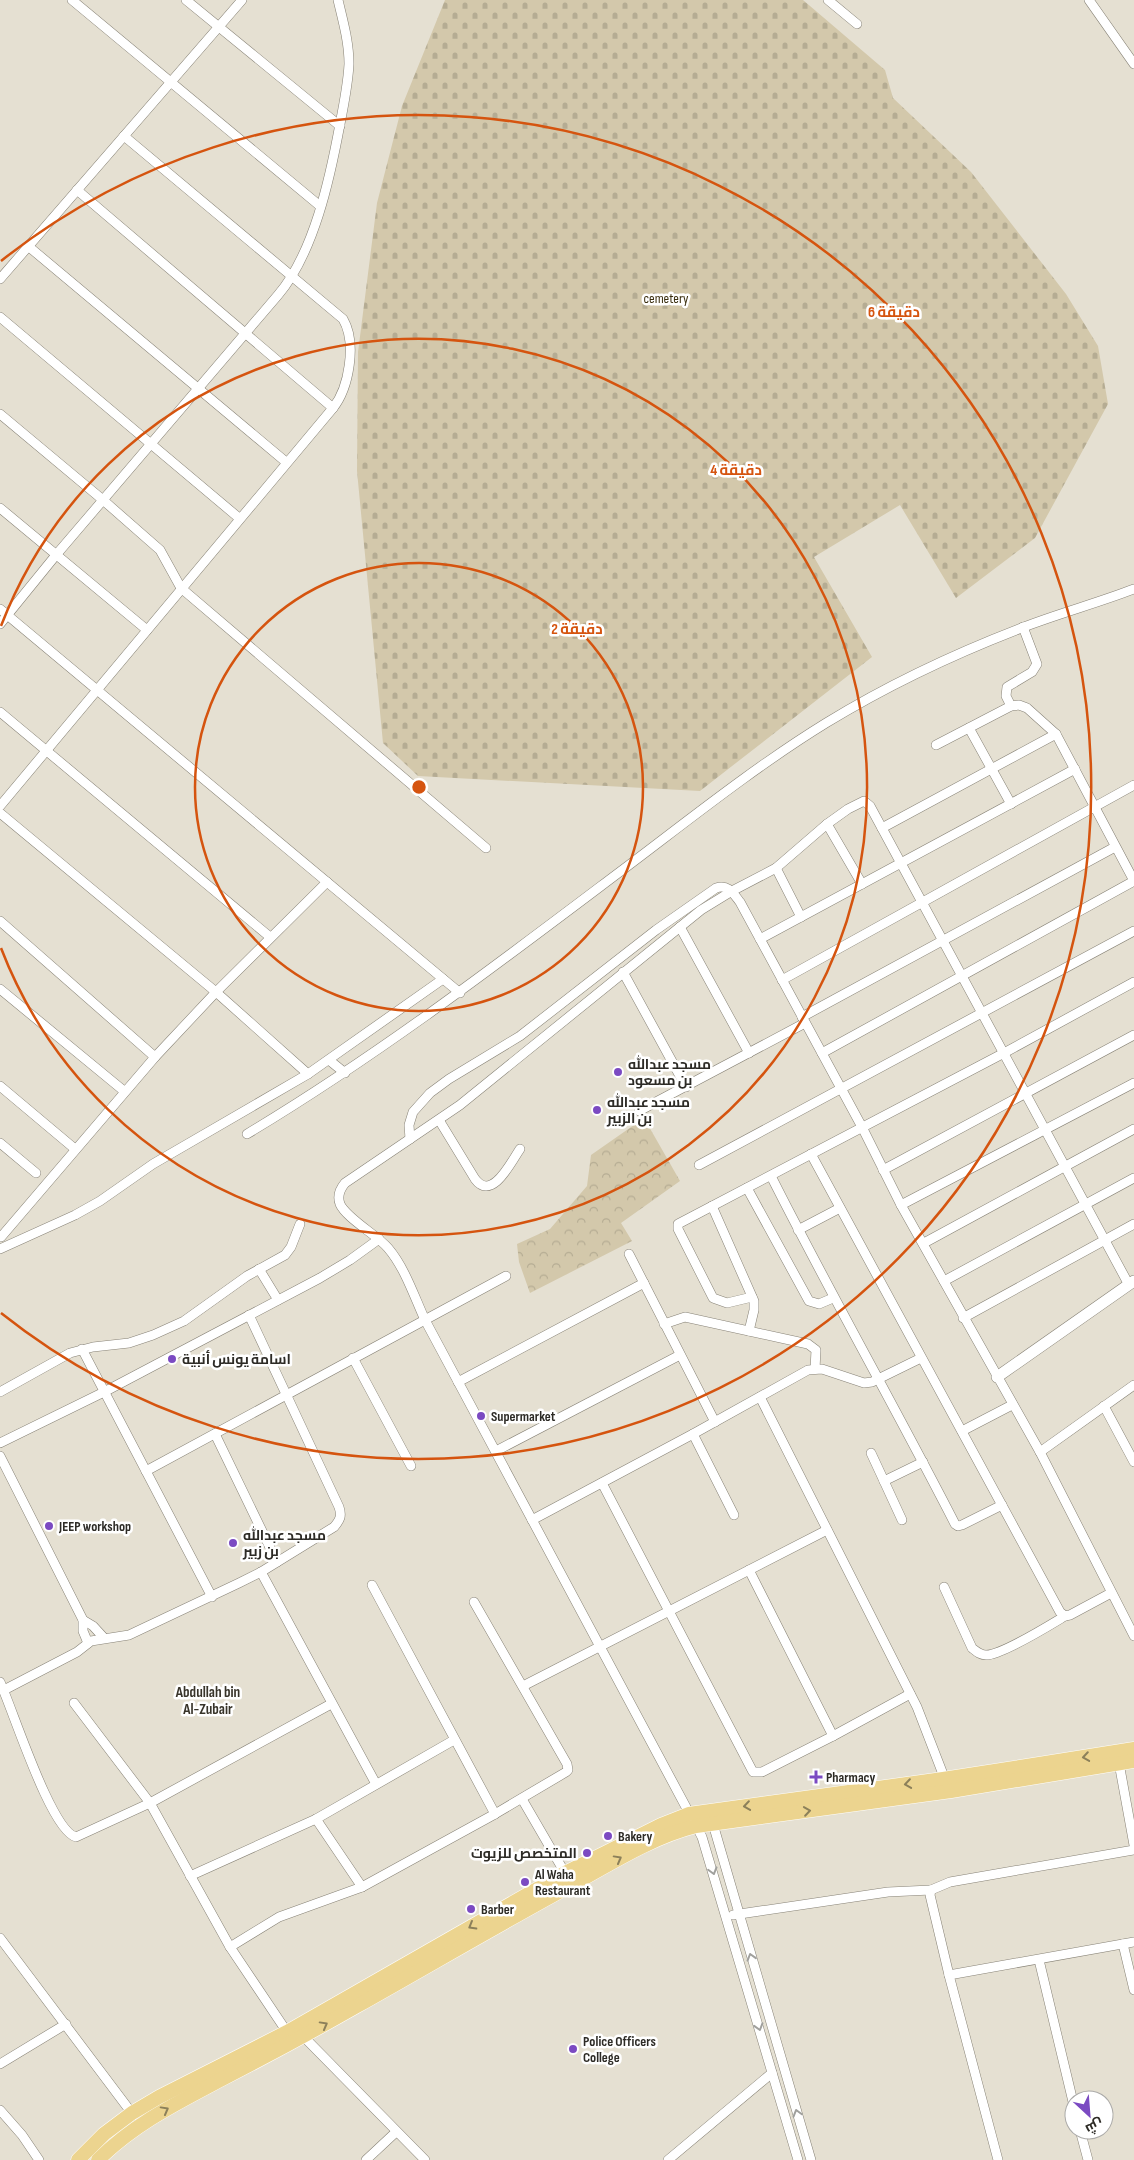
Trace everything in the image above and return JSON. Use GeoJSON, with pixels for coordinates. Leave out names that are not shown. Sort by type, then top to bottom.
{"type":"FeatureCollection","features":[{"type":"Feature","properties":{"kind":"main road"},"geometry":{"type":"LineString","coordinates":[[78,2160],[104,2134],[303,2036],[643,1846],[675,1832],[693,1820],[713,1824],[947,1785],[1134,1750]]}},
{"type":"Feature","properties":{"kind":"main road"},"geometry":{"type":"LineString","coordinates":[[98,2160],[113,2146],[136,2118],[565,1873],[661,1825],[1134,1761]]}},
{"type":"Feature","properties":{"kind":"street"},"geometry":{"type":"LineString","coordinates":[[72,0],[320,206]]}},
{"type":"Feature","properties":{"kind":"street"},"geometry":{"type":"LineString","coordinates":[[186,0],[340,126]]}},
{"type":"Feature","properties":{"kind":"street"},"geometry":{"type":"LineString","coordinates":[[0,279],[242,0]]}},
{"type":"Feature","properties":{"kind":"street"},"geometry":{"type":"LineString","coordinates":[[0,624],[4,612],[56,555],[246,333],[292,276],[304,253],[320,206],[332,167],[340,126],[348,63],[347,43],[338,0]]}},
{"type":"Feature","properties":{"kind":"street"},"geometry":{"type":"LineString","coordinates":[[828,0],[856,24]]}},
{"type":"Feature","properties":{"kind":"street"},"geometry":{"type":"LineString","coordinates":[[1089,0],[1134,64]]}},
{"type":"Feature","properties":{"kind":"street"},"geometry":{"type":"LineString","coordinates":[[0,806],[239,518],[333,408],[343,392],[346,382],[350,341],[348,330],[339,315],[124,136]]}},
{"type":"Feature","properties":{"kind":"street"},"geometry":{"type":"LineString","coordinates":[[77,190],[333,408]]}},
{"type":"Feature","properties":{"kind":"street"},"geometry":{"type":"LineString","coordinates":[[28,246],[286,462]]}},
{"type":"Feature","properties":{"kind":"street"},"geometry":{"type":"LineString","coordinates":[[0,317],[239,518]]}},
{"type":"Feature","properties":{"kind":"street"},"geometry":{"type":"LineString","coordinates":[[0,414],[160,550],[181,588],[486,848]]}},
{"type":"Feature","properties":{"kind":"street"},"geometry":{"type":"LineString","coordinates":[[0,508],[147,630]]}},
{"type":"Feature","properties":{"kind":"street"},"geometry":{"type":"LineString","coordinates":[[247,1134],[345,1073],[460,993],[735,785],[798,741],[887,689],[953,657],[1023,627],[1134,589]]}},
{"type":"Feature","properties":{"kind":"street"},"geometry":{"type":"LineString","coordinates":[[4,612],[460,993]]}},
{"type":"Feature","properties":{"kind":"street"},"geometry":{"type":"LineString","coordinates":[[1011,706],[1006,696],[1007,687],[1032,672],[1037,664],[1023,627]]}},
{"type":"Feature","properties":{"kind":"street"},"geometry":{"type":"LineString","coordinates":[[822,1053],[1134,881],[1056,734],[1027,708],[1019,705],[1011,706],[936,744]]}},
{"type":"Feature","properties":{"kind":"street"},"geometry":{"type":"LineString","coordinates":[[0,712],[270,937]]}},
{"type":"Feature","properties":{"kind":"street"},"geometry":{"type":"LineString","coordinates":[[969,728],[1010,804]]}},
{"type":"Feature","properties":{"kind":"street"},"geometry":{"type":"LineString","coordinates":[[882,828],[1056,734]]}},
{"type":"Feature","properties":{"kind":"street"},"geometry":{"type":"LineString","coordinates":[[760,939],[1075,769]]}},
{"type":"Feature","properties":{"kind":"street"},"geometry":{"type":"LineString","coordinates":[[782,980],[1134,785]]}},
{"type":"Feature","properties":{"kind":"street"},"geometry":{"type":"LineString","coordinates":[[798,2160],[705,1844],[601,1646],[425,1320],[396,1259],[379,1239],[343,1209],[339,1200],[340,1191],[345,1183],[439,1120],[474,1094],[706,907],[776,868],[827,824],[848,809],[864,801],[869,804],[1104,1240],[1131,1283],[996,1377]]}},
{"type":"Feature","properties":{"kind":"street"},"geometry":{"type":"LineString","coordinates":[[0,813],[216,992],[308,1074]]}},
{"type":"Feature","properties":{"kind":"street"},"geometry":{"type":"LineString","coordinates":[[827,824],[862,884]]}},
{"type":"Feature","properties":{"kind":"street"},"geometry":{"type":"LineString","coordinates":[[639,1111],[749,1053],[943,940],[1115,847]]}},
{"type":"Feature","properties":{"kind":"street"},"geometry":{"type":"LineString","coordinates":[[776,868],[801,917]]}},
{"type":"Feature","properties":{"kind":"street"},"geometry":{"type":"LineString","coordinates":[[327,882],[216,992],[124,1091],[1,1236],[4,1247],[88,1208],[153,1164],[308,1074],[443,979]]}},
{"type":"Feature","properties":{"kind":"street"},"geometry":{"type":"LineString","coordinates":[[410,1139],[409,1125],[413,1112],[421,1101],[439,1085],[520,1036],[656,930],[716,888],[723,886],[732,891],[822,1053],[901,1205],[963,1318],[1040,1452],[1134,1636]]}},
{"type":"Feature","properties":{"kind":"street"},"geometry":{"type":"LineString","coordinates":[[0,921],[155,1057]]}},
{"type":"Feature","properties":{"kind":"street"},"geometry":{"type":"LineString","coordinates":[[680,927],[749,1053]]}},
{"type":"Feature","properties":{"kind":"street"},"geometry":{"type":"LineString","coordinates":[[699,1165],[1134,931]]}},
{"type":"Feature","properties":{"kind":"street"},"geometry":{"type":"LineString","coordinates":[[623,972],[686,1086]]}},
{"type":"Feature","properties":{"kind":"street"},"geometry":{"type":"LineString","coordinates":[[752,1297],[727,1303],[714,1298],[707,1289],[678,1229],[680,1223],[1004,1053],[1134,982]]}},
{"type":"Feature","properties":{"kind":"street"},"geometry":{"type":"LineString","coordinates":[[0,990],[124,1091]]}},
{"type":"Feature","properties":{"kind":"street"},"geometry":{"type":"LineString","coordinates":[[884,1170],[1134,1035]]}},
{"type":"Feature","properties":{"kind":"street"},"geometry":{"type":"LineString","coordinates":[[329,1060],[345,1073]]}},
{"type":"Feature","properties":{"kind":"street"},"geometry":{"type":"LineString","coordinates":[[901,1205],[1134,1083]]}},
{"type":"Feature","properties":{"kind":"street"},"geometry":{"type":"LineString","coordinates":[[0,1086],[75,1149]]}},
{"type":"Feature","properties":{"kind":"street"},"geometry":{"type":"LineString","coordinates":[[439,1120],[475,1179],[480,1184],[488,1186],[496,1182],[520,1149]]}},
{"type":"Feature","properties":{"kind":"street"},"geometry":{"type":"LineString","coordinates":[[924,1244],[1134,1129]]}},
{"type":"Feature","properties":{"kind":"street"},"geometry":{"type":"LineString","coordinates":[[0,1143],[36,1173]]}},
{"type":"Feature","properties":{"kind":"street"},"geometry":{"type":"LineString","coordinates":[[811,1154],[1057,1608],[1065,1616]]}},
{"type":"Feature","properties":{"kind":"street"},"geometry":{"type":"LineString","coordinates":[[771,1176],[833,1298],[958,1526],[1002,1504]]}},
{"type":"Feature","properties":{"kind":"street"},"geometry":{"type":"LineString","coordinates":[[944,1281],[1134,1178]]}},
{"type":"Feature","properties":{"kind":"street"},"geometry":{"type":"LineString","coordinates":[[747,1188],[809,1300],[819,1304],[833,1298]]}},
{"type":"Feature","properties":{"kind":"street"},"geometry":{"type":"LineString","coordinates":[[712,1206],[752,1297],[754,1306],[749,1331]]}},
{"type":"Feature","properties":{"kind":"street"},"geometry":{"type":"LineString","coordinates":[[798,1230],[840,1208]]}},
{"type":"Feature","properties":{"kind":"street"},"geometry":{"type":"LineString","coordinates":[[0,1392],[58,1358],[82,1349],[129,1343],[169,1328],[198,1312],[259,1269],[281,1258],[288,1251],[300,1224]]}},
{"type":"Feature","properties":{"kind":"street"},"geometry":{"type":"LineString","coordinates":[[963,1318],[1134,1224]]}},
{"type":"Feature","properties":{"kind":"street"},"geometry":{"type":"LineString","coordinates":[[0,1443],[104,1392],[278,1300],[335,1269],[379,1239]]}},
{"type":"Feature","properties":{"kind":"street"},"geometry":{"type":"LineString","coordinates":[[628,1254],[715,1422]]}},
{"type":"Feature","properties":{"kind":"street"},"geometry":{"type":"LineString","coordinates":[[259,1269],[278,1300]]}},
{"type":"Feature","properties":{"kind":"street"},"geometry":{"type":"LineString","coordinates":[[146,1471],[506,1276]]}},
{"type":"Feature","properties":{"kind":"street"},"geometry":{"type":"LineString","coordinates":[[458,1382],[644,1283]]}},
{"type":"Feature","properties":{"kind":"street"},"geometry":{"type":"LineString","coordinates":[[249,1315],[341,1513],[340,1520],[334,1526],[261,1572],[212,1597],[129,1635],[104,1638],[88,1643],[76,1652],[2,1686],[43,1791],[60,1822],[69,1833],[76,1837],[150,1803],[331,1704]]}},
{"type":"Feature","properties":{"kind":"street"},"geometry":{"type":"LineString","coordinates":[[664,1324],[685,1317],[812,1346],[817,1354],[815,1369]]}},
{"type":"Feature","properties":{"kind":"street"},"geometry":{"type":"LineString","coordinates":[[82,1349],[212,1597]]}},
{"type":"Feature","properties":{"kind":"street"},"geometry":{"type":"LineString","coordinates":[[496,1451],[680,1355]]}},
{"type":"Feature","properties":{"kind":"street"},"geometry":{"type":"LineString","coordinates":[[353,1358],[411,1466]]}},
{"type":"Feature","properties":{"kind":"street"},"geometry":{"type":"LineString","coordinates":[[532,1520],[715,1422],[800,1373],[822,1369],[864,1383],[879,1379],[921,1358]]}},
{"type":"Feature","properties":{"kind":"street"},"geometry":{"type":"LineString","coordinates":[[1040,1452],[1134,1385]]}},
{"type":"Feature","properties":{"kind":"street"},"geometry":{"type":"LineString","coordinates":[[760,1397],[919,1712],[947,1785]]}},
{"type":"Feature","properties":{"kind":"street"},"geometry":{"type":"LineString","coordinates":[[962,1431],[1012,1405]]}},
{"type":"Feature","properties":{"kind":"street"},"geometry":{"type":"LineString","coordinates":[[1104,1406],[1134,1462]]}},
{"type":"Feature","properties":{"kind":"street"},"geometry":{"type":"LineString","coordinates":[[215,1434],[277,1562]]}},
{"type":"Feature","properties":{"kind":"street"},"geometry":{"type":"LineString","coordinates":[[693,1434],[734,1515]]}},
{"type":"Feature","properties":{"kind":"street"},"geometry":{"type":"LineString","coordinates":[[871,1453],[902,1520]]}},
{"type":"Feature","properties":{"kind":"street"},"geometry":{"type":"LineString","coordinates":[[0,1456],[83,1620],[83,1631],[88,1643]]}},
{"type":"Feature","properties":{"kind":"street"},"geometry":{"type":"LineString","coordinates":[[884,1481],[923,1462]]}},
{"type":"Feature","properties":{"kind":"street"},"geometry":{"type":"LineString","coordinates":[[602,1483],[753,1772],[762,1772],[910,1694]]}},
{"type":"Feature","properties":{"kind":"street"},"geometry":{"type":"LineString","coordinates":[[523,1686],[827,1530]]}},
{"type":"Feature","properties":{"kind":"street"},"geometry":{"type":"LineString","coordinates":[[749,1570],[833,1736]]}},
{"type":"Feature","properties":{"kind":"street"},"geometry":{"type":"LineString","coordinates":[[261,1572],[376,1784]]}},
{"type":"Feature","properties":{"kind":"street"},"geometry":{"type":"LineString","coordinates":[[372,1586],[454,1740],[496,1814]]}},
{"type":"Feature","properties":{"kind":"street"},"geometry":{"type":"LineString","coordinates":[[944,1587],[972,1648],[979,1654],[992,1654],[1050,1626],[1065,1616],[1111,1593]]}},
{"type":"Feature","properties":{"kind":"street"},"geometry":{"type":"LineString","coordinates":[[230,1947],[279,1917],[362,1887],[496,1814],[568,1770],[567,1764],[474,1602]]}},
{"type":"Feature","properties":{"kind":"street"},"geometry":{"type":"LineString","coordinates":[[83,1620],[93,1626],[104,1638]]}},
{"type":"Feature","properties":{"kind":"street"},"geometry":{"type":"LineString","coordinates":[[74,1703],[150,1803],[230,1947],[287,2032]]}},
{"type":"Feature","properties":{"kind":"street"},"geometry":{"type":"LineString","coordinates":[[190,1876],[316,1819],[454,1740]]}},
{"type":"Feature","properties":{"kind":"street"},"geometry":{"type":"LineString","coordinates":[[1120,1763],[1134,1845]]}},
{"type":"Feature","properties":{"kind":"street"},"geometry":{"type":"LineString","coordinates":[[522,1799],[565,1873]]}},
{"type":"Feature","properties":{"kind":"street"},"geometry":{"type":"LineString","coordinates":[[316,1819],[362,1887]]}},
{"type":"Feature","properties":{"kind":"street"},"geometry":{"type":"LineString","coordinates":[[713,1824],[811,2160]]}},
{"type":"Feature","properties":{"kind":"street"},"geometry":{"type":"LineString","coordinates":[[726,1916],[888,1892],[931,1890],[950,1882],[1134,1850]]}},
{"type":"Feature","properties":{"kind":"street"},"geometry":{"type":"LineString","coordinates":[[931,1890],[930,1895],[949,1975],[998,2160]]}},
{"type":"Feature","properties":{"kind":"street"},"geometry":{"type":"LineString","coordinates":[[0,1938],[136,2118]]}},
{"type":"Feature","properties":{"kind":"street"},"geometry":{"type":"LineString","coordinates":[[949,1975],[1134,1942]]}},
{"type":"Feature","properties":{"kind":"street"},"geometry":{"type":"LineString","coordinates":[[1123,1944],[1134,1990]]}},
{"type":"Feature","properties":{"kind":"street"},"geometry":{"type":"LineString","coordinates":[[1039,1960],[1070,2090]]}},
{"type":"Feature","properties":{"kind":"street"},"geometry":{"type":"LineString","coordinates":[[0,2064],[66,2024]]}},
{"type":"Feature","properties":{"kind":"street"},"geometry":{"type":"LineString","coordinates":[[303,2036],[425,2160]]}},
{"type":"Feature","properties":{"kind":"street"},"geometry":{"type":"LineString","coordinates":[[668,2160],[772,2073]]}},
{"type":"Feature","properties":{"kind":"street"},"geometry":{"type":"LineString","coordinates":[[0,2110],[22,2135],[39,2160]]}},
{"type":"Feature","properties":{"kind":"street"},"geometry":{"type":"LineString","coordinates":[[366,2160],[396,2132]]}},
{"type":"Feature","properties":{"kind":"street"},"geometry":{"type":"LineString","coordinates":[[1083,2140],[1088,2160]]}},
{"type":"Feature","properties":{"kind":"green space","name":"cemetery"},"geometry":{"type":"Polygon","coordinates":[[[445,0],[803,0],[885,70],[893,98],[971,172],[1066,294],[1098,346],[1108,404],[1035,538],[956,598],[900,505],[814,557],[872,657],[700,791],[418,776],[383,743],[357,471],[358,352],[377,203],[402,106],[445,0]]]}},
{"type":"Feature","properties":{"kind":"green space"},"geometry":{"type":"Polygon","coordinates":[[[644,1118],[680,1181],[621,1223],[632,1241],[530,1293],[519,1262],[517,1244],[550,1229],[587,1186],[591,1155],[644,1118]]]}},
{"type":"Feature","properties":{"kind":"place","name":"مسجد عبدالله بن مسعود"},"geometry":{"type":"Point","coordinates":[618,1072]}},
{"type":"Feature","properties":{"kind":"place","name":"مسجد عبدالله بن الزبير"},"geometry":{"type":"Point","coordinates":[597,1110]}},
{"type":"Feature","properties":{"kind":"place","name":"اسامة يونس أنبية"},"geometry":{"type":"Point","coordinates":[172,1359]}},
{"type":"Feature","properties":{"kind":"place","name":"Supermarket"},"geometry":{"type":"Point","coordinates":[481,1416]}},
{"type":"Feature","properties":{"kind":"place","name":"JEEP workshop"},"geometry":{"type":"Point","coordinates":[49,1526]}},
{"type":"Feature","properties":{"kind":"place","name":"مسجد عبدالله بن زبير"},"geometry":{"type":"Point","coordinates":[233,1543]}},
{"type":"Feature","properties":{"kind":"place","name":"Pharmacy"},"geometry":{"type":"Point","coordinates":[816,1777]}},
{"type":"Feature","properties":{"kind":"place","name":"Bakery"},"geometry":{"type":"Point","coordinates":[608,1836]}},
{"type":"Feature","properties":{"kind":"place","name":"المتخصص للزيوت"},"geometry":{"type":"Point","coordinates":[587,1853]}},
{"type":"Feature","properties":{"kind":"place","name":"Al Waha Restaurant"},"geometry":{"type":"Point","coordinates":[525,1882]}},
{"type":"Feature","properties":{"kind":"place","name":"Barber"},"geometry":{"type":"Point","coordinates":[471,1909]}},
{"type":"Feature","properties":{"kind":"place","name":"Police Officers College"},"geometry":{"type":"Point","coordinates":[573,2049]}},
{"type":"Feature","properties":{"kind":"district","name":"Abdullah bin Al-Zubair"},"geometry":{"type":"Point","coordinates":[208,1700]}}]}
